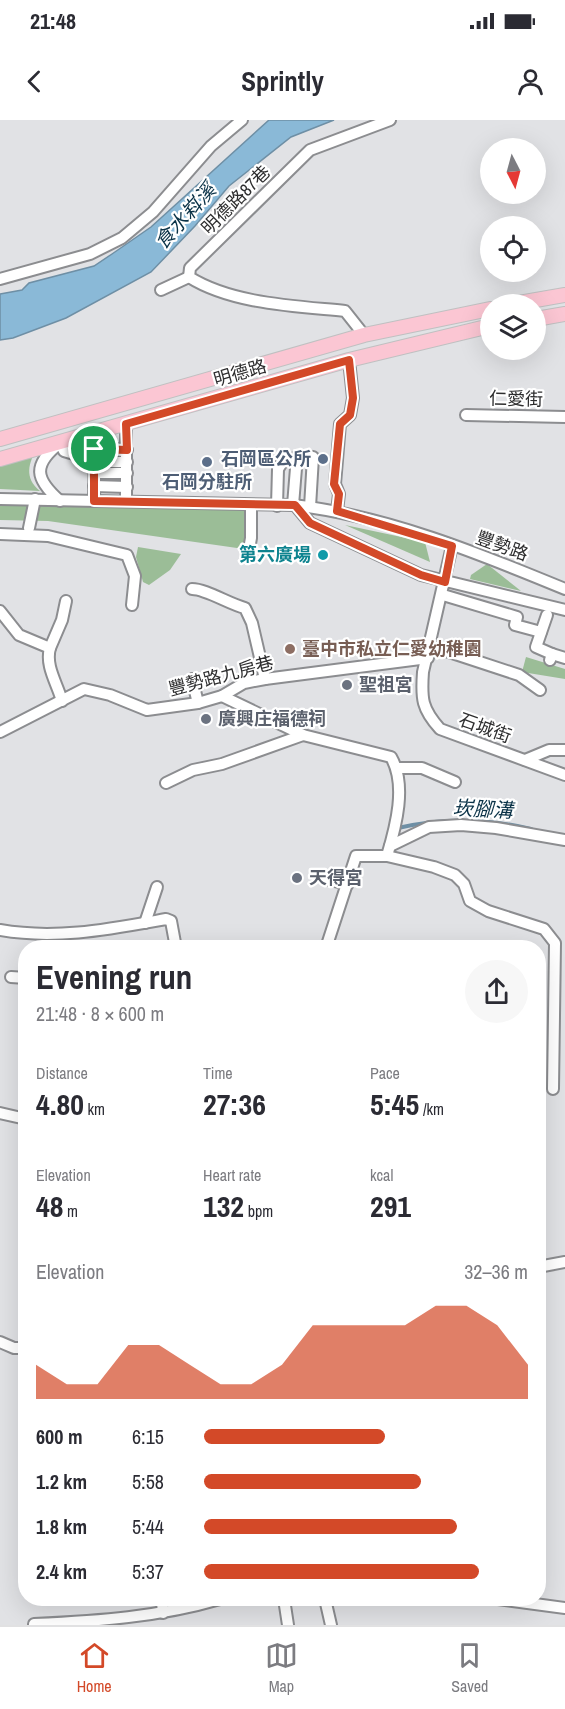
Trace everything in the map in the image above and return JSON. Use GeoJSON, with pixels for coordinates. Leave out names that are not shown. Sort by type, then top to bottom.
{"type":"FeatureCollection","features":[{"type":"Feature","properties":{"kind":"main road"},"geometry":{"type":"LineString","coordinates":[[546,298],[565,295]]}},
{"type":"Feature","properties":{"kind":"main road","name":"明德路"},"geometry":{"type":"LineString","coordinates":[[0,439],[364,335],[480,311]]}},
{"type":"Feature","properties":{"kind":"main road"},"geometry":{"type":"LineString","coordinates":[[546,317],[565,314]]}},
{"type":"Feature","properties":{"kind":"main road","name":"明德路"},"geometry":{"type":"LineString","coordinates":[[0,459],[349,360],[480,328]]}},
{"type":"Feature","properties":{"kind":"street"},"geometry":{"type":"LineString","coordinates":[[0,279],[90,254],[122,238],[153,212],[211,146],[242,120]]}},
{"type":"Feature","properties":{"kind":"street","name":"明德路87巷"},"geometry":{"type":"LineString","coordinates":[[189,277],[190,268],[310,150],[390,120]]}},
{"type":"Feature","properties":{"kind":"street"},"geometry":{"type":"LineString","coordinates":[[161,290],[189,277],[217,290],[246,297],[345,311],[364,335]]}},
{"type":"Feature","properties":{"kind":"street"},"geometry":{"type":"LineString","coordinates":[[337,511],[339,494],[334,484],[340,424],[350,415],[353,398],[349,360]]}},
{"type":"Feature","properties":{"kind":"street","name":"仁愛街"},"geometry":{"type":"LineString","coordinates":[[466,415],[565,417]]}},
{"type":"Feature","properties":{"kind":"street"},"geometry":{"type":"LineString","coordinates":[[126,424],[126,500]]}},
{"type":"Feature","properties":{"kind":"street"},"geometry":{"type":"LineString","coordinates":[[60,501],[43,485],[39,475],[41,464],[48,452],[60,443],[64,451],[76,455],[88,454],[95,468],[94,501]]}},
{"type":"Feature","properties":{"kind":"street"},"geometry":{"type":"LineString","coordinates":[[310,507],[313,457],[297,456],[294,505],[310,523],[421,575],[565,610]]}},
{"type":"Feature","properties":{"kind":"street"},"geometry":{"type":"LineString","coordinates":[[277,506],[278,469],[285,458]]}},
{"type":"Feature","properties":{"kind":"street"},"geometry":{"type":"LineString","coordinates":[[95,468],[127,468]]}},
{"type":"Feature","properties":{"kind":"street"},"geometry":{"type":"LineString","coordinates":[[95,468],[127,468]]}},
{"type":"Feature","properties":{"kind":"street"},"geometry":{"type":"LineString","coordinates":[[295,479],[311,480]]}},
{"type":"Feature","properties":{"kind":"street","name":"豐勢路"},"geometry":{"type":"LineString","coordinates":[[0,499],[126,500],[251,506],[294,505],[337,511],[452,546],[565,589]]}},
{"type":"Feature","properties":{"kind":"street"},"geometry":{"type":"LineString","coordinates":[[25,530],[35,499]]}},
{"type":"Feature","properties":{"kind":"street"},"geometry":{"type":"LineString","coordinates":[[248,555],[251,538],[251,506]]}},
{"type":"Feature","properties":{"kind":"street"},"geometry":{"type":"LineString","coordinates":[[0,534],[25,530],[127,555],[135,576],[132,605]]}},
{"type":"Feature","properties":{"kind":"street","name":"石城街"},"geometry":{"type":"LineString","coordinates":[[452,546],[422,692],[426,713],[440,729],[565,775]]}},
{"type":"Feature","properties":{"kind":"street"},"geometry":{"type":"LineString","coordinates":[[192,589],[202,589],[225,602],[245,608],[252,623],[265,679]]}},
{"type":"Feature","properties":{"kind":"street"},"geometry":{"type":"LineString","coordinates":[[443,595],[517,616],[515,625],[544,630]]}},
{"type":"Feature","properties":{"kind":"street"},"geometry":{"type":"LineString","coordinates":[[62,701],[48,658],[62,620],[66,601]]}},
{"type":"Feature","properties":{"kind":"street"},"geometry":{"type":"LineString","coordinates":[[0,611],[19,635],[50,648]]}},
{"type":"Feature","properties":{"kind":"street"},"geometry":{"type":"LineString","coordinates":[[547,615],[544,630],[536,647],[551,657],[565,658]]}},
{"type":"Feature","properties":{"kind":"street"},"geometry":{"type":"LineString","coordinates":[[429,652],[519,675],[540,690]]}},
{"type":"Feature","properties":{"kind":"street","name":"豐勢路九房巷"},"geometry":{"type":"LineString","coordinates":[[0,732],[84,689],[110,695],[147,710],[198,703],[222,696],[244,683],[429,652]]}},
{"type":"Feature","properties":{"kind":"street"},"geometry":{"type":"LineString","coordinates":[[192,679],[198,703]]}},
{"type":"Feature","properties":{"kind":"street"},"geometry":{"type":"LineString","coordinates":[[222,696],[246,713],[303,735],[391,757],[400,780],[389,851]]}},
{"type":"Feature","properties":{"kind":"street"},"geometry":{"type":"LineString","coordinates":[[166,783],[193,770],[222,764],[303,735]]}},
{"type":"Feature","properties":{"kind":"street"},"geometry":{"type":"LineString","coordinates":[[525,760],[549,750],[565,750]]}},
{"type":"Feature","properties":{"kind":"street"},"geometry":{"type":"LineString","coordinates":[[397,768],[422,768],[455,782]]}},
{"type":"Feature","properties":{"kind":"street"},"geometry":{"type":"LineString","coordinates":[[329,940],[356,856],[389,851],[429,827],[461,825],[496,828],[565,840]]}},
{"type":"Feature","properties":{"kind":"street"},"geometry":{"type":"LineString","coordinates":[[389,851],[455,875],[464,884],[470,901],[488,911],[544,929],[555,943],[553,1089]]}},
{"type":"Feature","properties":{"kind":"street"},"geometry":{"type":"LineString","coordinates":[[325,879],[348,884]]}},
{"type":"Feature","properties":{"kind":"street"},"geometry":{"type":"LineString","coordinates":[[145,923],[157,887]]}},
{"type":"Feature","properties":{"kind":"street"},"geometry":{"type":"LineString","coordinates":[[0,930],[44,935],[90,932],[171,921],[175,940]]}},
{"type":"Feature","properties":{"kind":"street"},"geometry":{"type":"LineString","coordinates":[[11,977],[18,977]]}},
{"type":"Feature","properties":{"kind":"street"},"geometry":{"type":"LineString","coordinates":[[0,1113],[18,1117]]}},
{"type":"Feature","properties":{"kind":"street"},"geometry":{"type":"LineString","coordinates":[[546,1266],[565,1262]]}},
{"type":"Feature","properties":{"kind":"street"},"geometry":{"type":"LineString","coordinates":[[0,1342],[18,1348]]}},
{"type":"Feature","properties":{"kind":"street"},"geometry":{"type":"LineString","coordinates":[[546,1605],[565,1608]]}},
{"type":"Feature","properties":{"kind":"street"},"geometry":{"type":"LineString","coordinates":[[162,1606],[163,1613]]}},
{"type":"Feature","properties":{"kind":"street"},"geometry":{"type":"LineString","coordinates":[[34,1624],[112,1620],[163,1613],[192,1606]]}},
{"type":"Feature","properties":{"kind":"street"},"geometry":{"type":"LineString","coordinates":[[285,1606],[288,1625]]}},
{"type":"Feature","properties":{"kind":"street"},"geometry":{"type":"LineString","coordinates":[[327,1606],[331,1625]]}},
{"type":"Feature","properties":{"kind":"green space"},"geometry":{"type":"Polygon","coordinates":[[[38,447],[29,470],[32,481],[40,491],[0,489],[0,458],[38,447]]]}},
{"type":"Feature","properties":{"kind":"green space"},"geometry":{"type":"Polygon","coordinates":[[[0,503],[245,508],[247,538],[244,549],[48,521],[0,520],[0,503]]]}},
{"type":"Feature","properties":{"kind":"green space"},"geometry":{"type":"Polygon","coordinates":[[[345,525],[425,542],[430,562],[345,525]]]}},
{"type":"Feature","properties":{"kind":"green space"},"geometry":{"type":"Polygon","coordinates":[[[138,547],[181,554],[170,570],[149,585],[143,582],[136,557],[138,547]]]}},
{"type":"Feature","properties":{"kind":"green space"},"geometry":{"type":"Polygon","coordinates":[[[487,564],[521,591],[470,579],[471,575],[487,564]]]}},
{"type":"Feature","properties":{"kind":"green space"},"geometry":{"type":"Polygon","coordinates":[[[526,657],[565,669],[565,679],[522,672],[526,657]]]}},
{"type":"Feature","properties":{"kind":"water","name":"食水嵙溪"},"geometry":{"type":"Polygon","coordinates":[[[269,120],[334,120],[291,137],[229,186],[151,272],[66,318],[13,338],[0,340],[0,294],[22,290],[29,283],[94,266],[151,227],[269,120]]]}},
{"type":"Feature","properties":{"kind":"waterway","name":"崁腳溝"},"geometry":{"type":"LineString","coordinates":[[398,828],[432,822],[481,821],[531,829]]}},
{"type":"Feature","properties":{"kind":"place","name":"石岡區公所"},"geometry":{"type":"Point","coordinates":[323,459]}},
{"type":"Feature","properties":{"kind":"place","name":"石岡分駐所"},"geometry":{"type":"Point","coordinates":[207,462]}},
{"type":"Feature","properties":{"kind":"place","name":"第六廣場"},"geometry":{"type":"Point","coordinates":[323,555]}},
{"type":"Feature","properties":{"kind":"place","name":"臺中市私立仁愛幼稚園"},"geometry":{"type":"Point","coordinates":[290,649]}},
{"type":"Feature","properties":{"kind":"place","name":"聖祖宮"},"geometry":{"type":"Point","coordinates":[347,685]}},
{"type":"Feature","properties":{"kind":"place","name":"廣興庄福德祠"},"geometry":{"type":"Point","coordinates":[206,719]}},
{"type":"Feature","properties":{"kind":"place","name":"天得宮"},"geometry":{"type":"Point","coordinates":[297,878]}},
{"type":"Feature","properties":{"kind":"route"},"geometry":{"type":"LineString","coordinates":[[349,360],[353,398],[350,415],[340,424],[334,484],[339,494],[337,511],[380,522],[452,546],[445,582],[421,575],[310,523],[295,505],[251,506],[126,500],[94,501],[94,449],[127,450],[126,424],[349,360]]}}]}
